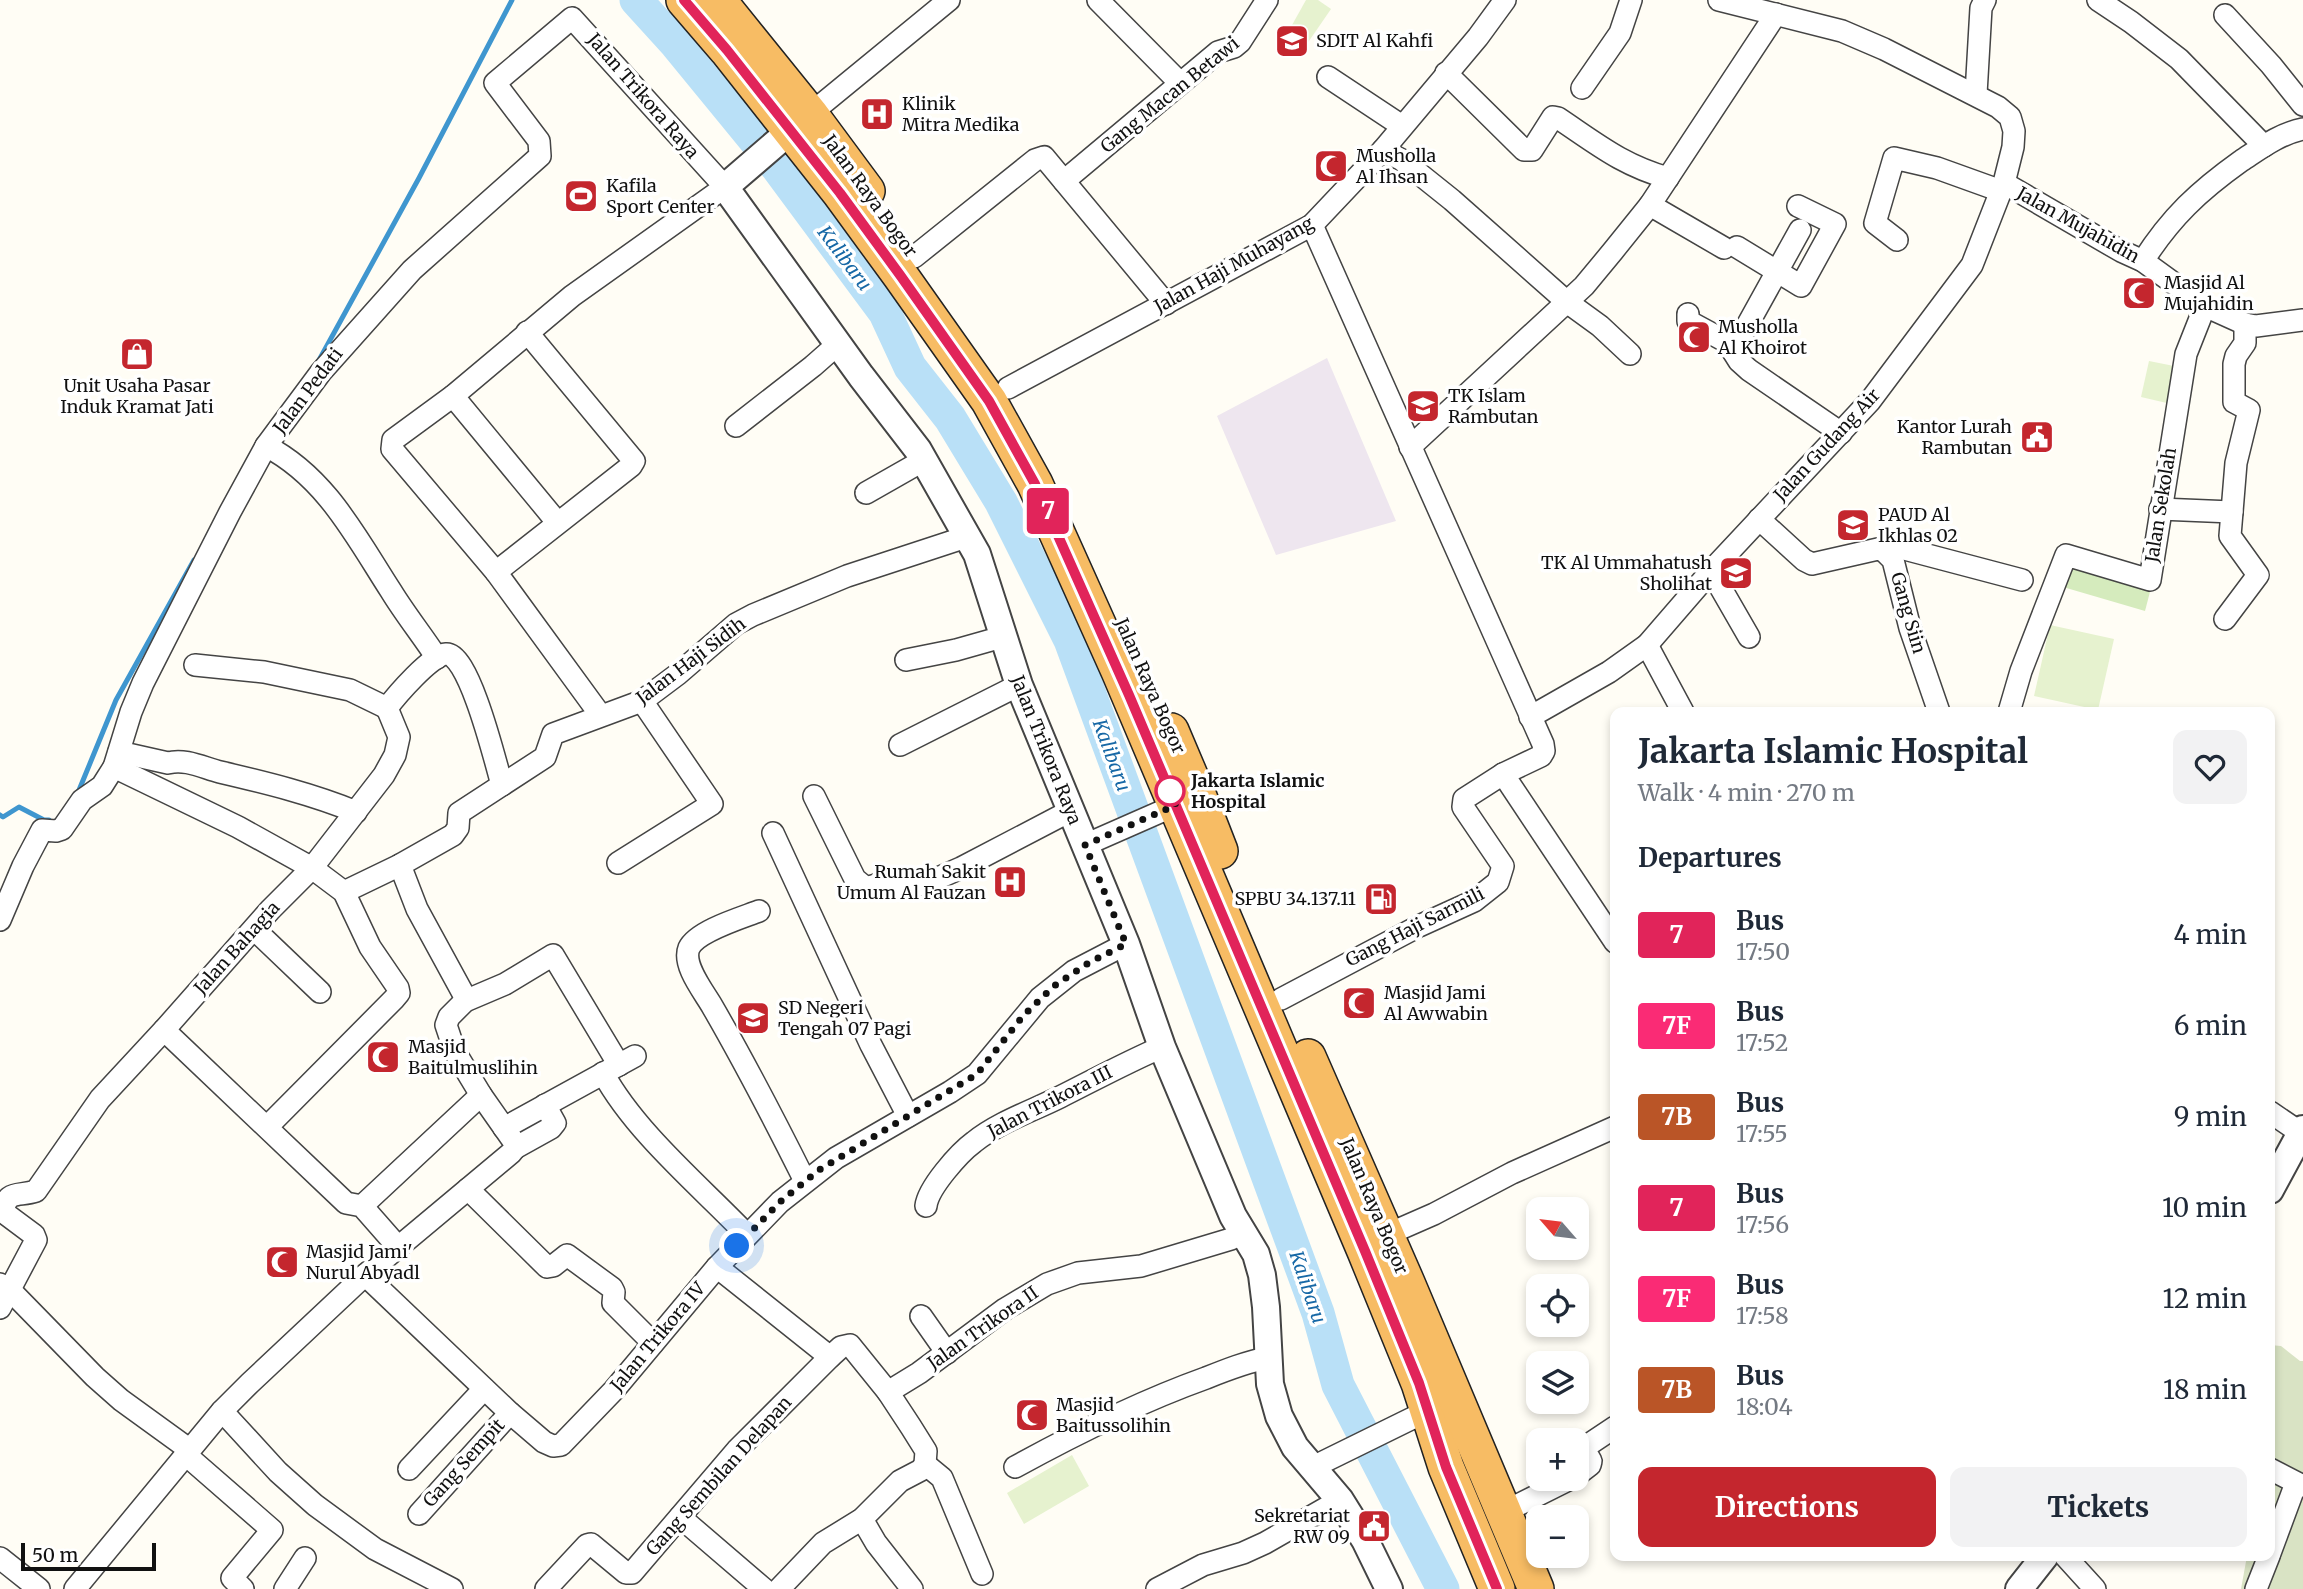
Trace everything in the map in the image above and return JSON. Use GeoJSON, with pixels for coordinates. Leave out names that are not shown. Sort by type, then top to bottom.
{"type":"FeatureCollection","features":[{"type":"Feature","properties":{"kind":"highway","name":"Jalan Raya Bogor"},"geometry":{"type":"LineString","coordinates":[[684,0],[793,128],[914,257],[1008,388],[1065,548],[1167,810],[1365,1251],[1429,1410],[1446,1467],[1497,1589]]}},
{"type":"Feature","properties":{"kind":"highway","name":"Jalan Raya Bogor"},"geometry":{"type":"LineString","coordinates":[[718,0],[793,128],[981,390],[1033,456],[1086,538],[1199,797],[1238,900],[1321,1083],[1536,1589]]}},
{"type":"Feature","properties":{"kind":"street"},"geometry":{"type":"LineString","coordinates":[[596,709],[496,572],[392,449],[394,439],[453,396],[527,332],[592,281],[732,181],[949,0]]}},
{"type":"Feature","properties":{"kind":"street"},"geometry":{"type":"LineString","coordinates":[[1098,0],[1180,83]]}},
{"type":"Feature","properties":{"kind":"street","name":"Gang Macan Betawi"},"geometry":{"type":"LineString","coordinates":[[1064,181],[1218,52],[1240,42],[1267,0]]}},
{"type":"Feature","properties":{"kind":"street","name":"Jalan Haji Muhayang"},"geometry":{"type":"LineString","coordinates":[[1008,388],[1312,225],[1383,150],[1478,37],[1505,0]]}},
{"type":"Feature","properties":{"kind":"street"},"geometry":{"type":"LineString","coordinates":[[1583,88],[1620,33],[1631,0]]}},
{"type":"Feature","properties":{"kind":"street","name":"Jalan Gudang Air"},"geometry":{"type":"LineString","coordinates":[[1530,717],[1609,672],[1647,645],[1711,570],[1870,401],[1972,265],[2002,187],[2013,147],[2014,131],[2010,117],[1976,94],[1842,31],[1719,0]]}},
{"type":"Feature","properties":{"kind":"street"},"geometry":{"type":"LineString","coordinates":[[1976,94],[1981,8],[1985,0]]}},
{"type":"Feature","properties":{"kind":"street"},"geometry":{"type":"LineString","coordinates":[[2098,0],[2179,59],[2264,146]]}},
{"type":"Feature","properties":{"kind":"street"},"geometry":{"type":"LineString","coordinates":[[1410,447],[1584,286],[1650,205],[1776,14]]}},
{"type":"Feature","properties":{"kind":"street"},"geometry":{"type":"LineString","coordinates":[[2225,15],[2303,105]]}},
{"type":"Feature","properties":{"kind":"street","name":"Jalan Pedati"},"geometry":{"type":"LineString","coordinates":[[0,920],[42,830],[62,829],[85,797],[97,792],[102,786],[116,760],[143,683],[266,446],[336,353],[412,270],[540,156],[539,141],[495,83],[571,18],[578,22]]}},
{"type":"Feature","properties":{"kind":"street","name":"Jalan Trikora Raya"},"geometry":{"type":"LineString","coordinates":[[578,22],[732,181],[838,344],[924,460],[969,536],[986,580],[1019,685],[1070,811],[1095,841],[1126,944],[1162,1047],[1234,1216],[1256,1254],[1262,1275],[1270,1384],[1279,1416],[1295,1447],[1340,1500],[1365,1540],[1389,1589]]}},
{"type":"Feature","properties":{"kind":"street"},"geometry":{"type":"LineString","coordinates":[[1446,73],[1524,150],[1532,150],[1553,117],[1610,155],[1641,170],[1668,178]]}},
{"type":"Feature","properties":{"kind":"street"},"geometry":{"type":"LineString","coordinates":[[1328,77],[1402,126]]}},
{"type":"Feature","properties":{"kind":"street"},"geometry":{"type":"LineString","coordinates":[[2143,261],[2162,230],[2188,202],[2213,181],[2288,132],[2303,129]]}},
{"type":"Feature","properties":{"kind":"street"},"geometry":{"type":"LineString","coordinates":[[1383,150],[1402,160],[1452,200],[1566,302],[1600,326],[1630,354]]}},
{"type":"Feature","properties":{"kind":"street"},"geometry":{"type":"LineString","coordinates":[[914,257],[1040,157],[1044,157],[1166,304]]}},
{"type":"Feature","properties":{"kind":"street","name":"Jalan Mujahidin"},"geometry":{"type":"LineString","coordinates":[[1897,240],[1875,223],[1894,158],[2002,187],[2143,261],[2205,306],[2245,324],[2256,326],[2303,320]]}},
{"type":"Feature","properties":{"kind":"street"},"geometry":{"type":"LineString","coordinates":[[1650,205],[1777,270],[1801,286],[1835,224],[1798,206]]}},
{"type":"Feature","properties":{"kind":"street"},"geometry":{"type":"LineString","coordinates":[[1312,225],[1543,744],[1544,751],[1541,756],[1503,774],[1610,934]]}},
{"type":"Feature","properties":{"kind":"street"},"geometry":{"type":"LineString","coordinates":[[1733,351],[1800,230]]}},
{"type":"Feature","properties":{"kind":"street","name":"Jalan Sekolah"},"geometry":{"type":"LineString","coordinates":[[2010,707],[2021,671],[2066,555],[2150,580],[2186,354],[2205,306]]}},
{"type":"Feature","properties":{"kind":"street"},"geometry":{"type":"LineString","coordinates":[[1688,314],[1688,321],[1727,342],[1749,370],[1841,433]]}},
{"type":"Feature","properties":{"kind":"street"},"geometry":{"type":"LineString","coordinates":[[2225,619],[2258,575],[2230,536],[2236,463],[2249,410],[2234,402],[2234,364],[2245,343],[2245,324]]}},
{"type":"Feature","properties":{"kind":"street"},"geometry":{"type":"LineString","coordinates":[[496,572],[631,466],[633,458],[527,332]]}},
{"type":"Feature","properties":{"kind":"street"},"geometry":{"type":"LineString","coordinates":[[736,426],[838,344]]}},
{"type":"Feature","properties":{"kind":"street"},"geometry":{"type":"LineString","coordinates":[[453,396],[557,522]]}},
{"type":"Feature","properties":{"kind":"street"},"geometry":{"type":"LineString","coordinates":[[266,446],[289,460],[329,499],[352,527],[400,605],[437,657]]}},
{"type":"Feature","properties":{"kind":"street"},"geometry":{"type":"LineString","coordinates":[[866,493],[924,460]]}},
{"type":"Feature","properties":{"kind":"street"},"geometry":{"type":"LineString","coordinates":[[2160,509],[2232,512]]}},
{"type":"Feature","properties":{"kind":"street","name":"Gang Siin"},"geometry":{"type":"LineString","coordinates":[[1759,519],[1809,563],[1815,564],[1878,549],[1893,559],[1910,628],[1937,707]]}},
{"type":"Feature","properties":{"kind":"street","name":"Jalan Haji Sidih"},"geometry":{"type":"LineString","coordinates":[[344,892],[453,835],[458,828],[459,813],[545,757],[553,734],[642,701],[736,624],[847,576],[969,536]]}},
{"type":"Feature","properties":{"kind":"street"},"geometry":{"type":"LineString","coordinates":[[1884,551],[1897,547],[2022,580]]}},
{"type":"Feature","properties":{"kind":"street"},"geometry":{"type":"LineString","coordinates":[[1711,570],[1749,637]]}},
{"type":"Feature","properties":{"kind":"street"},"geometry":{"type":"LineString","coordinates":[[906,660],[1002,637]]}},
{"type":"Feature","properties":{"kind":"street"},"geometry":{"type":"LineString","coordinates":[[1647,645],[1680,707]]}},
{"type":"Feature","properties":{"kind":"street"},"geometry":{"type":"LineString","coordinates":[[195,665],[264,672],[350,690],[387,708],[414,677],[437,657],[453,655],[470,683],[485,722],[502,785]]}},
{"type":"Feature","properties":{"kind":"street"},"geometry":{"type":"LineString","coordinates":[[900,745],[1019,685]]}},
{"type":"Feature","properties":{"kind":"street"},"geometry":{"type":"LineString","coordinates":[[618,863],[718,812],[642,701]]}},
{"type":"Feature","properties":{"kind":"street","name":"Jalan Bahagia"},"geometry":{"type":"LineString","coordinates":[[3,1294],[36,1240],[34,1235],[3,1212],[7,1200],[12,1195],[36,1191],[100,1099],[312,868],[356,812],[384,775],[398,746],[397,731],[387,708]]}},
{"type":"Feature","properties":{"kind":"street"},"geometry":{"type":"LineString","coordinates":[[116,760],[175,760],[195,764],[303,792],[356,812]]}},
{"type":"Feature","properties":{"kind":"street"},"geometry":{"type":"LineString","coordinates":[[116,760],[312,868],[344,892],[362,932],[398,986],[399,993],[267,1127]]}},
{"type":"Feature","properties":{"kind":"street","name":"Gang Haji Sarmili"},"geometry":{"type":"LineString","coordinates":[[1281,999],[1329,971],[1474,901],[1498,882],[1503,866],[1463,807],[1466,796],[1503,774]]}},
{"type":"Feature","properties":{"kind":"street"},"geometry":{"type":"LineString","coordinates":[[814,796],[855,879],[866,888],[878,884],[897,887],[922,885],[961,868],[1070,811]]}},
{"type":"Feature","properties":{"kind":"street"},"geometry":{"type":"LineString","coordinates":[[1095,841],[1167,810]]}},
{"type":"Feature","properties":{"kind":"street"},"geometry":{"type":"LineString","coordinates":[[773,834],[871,1045],[908,1116]]}},
{"type":"Feature","properties":{"kind":"street"},"geometry":{"type":"LineString","coordinates":[[400,865],[417,909],[465,1001]]}},
{"type":"Feature","properties":{"kind":"street"},"geometry":{"type":"LineString","coordinates":[[759,911],[694,940],[688,950],[688,960],[696,979],[754,1077],[805,1181]]}},
{"type":"Feature","properties":{"kind":"street"},"geometry":{"type":"LineString","coordinates":[[254,929],[320,992]]}},
{"type":"Feature","properties":{"kind":"street","name":"Jalan Trikora IV"},"geometry":{"type":"LineString","coordinates":[[365,1275],[510,1413],[544,1442],[552,1446],[561,1445],[614,1390],[747,1235],[805,1181],[836,1158],[977,1074],[1023,1016],[1054,986],[1090,962],[1126,944]]}},
{"type":"Feature","properties":{"kind":"street"},"geometry":{"type":"LineString","coordinates":[[513,1151],[513,1142],[455,1052],[447,1032],[449,1017],[465,1001],[505,984],[552,955],[619,1064],[616,1096],[640,1125],[747,1235]]}},
{"type":"Feature","properties":{"kind":"street"},"geometry":{"type":"LineString","coordinates":[[164,1030],[346,1203],[362,1206],[398,1247]]}},
{"type":"Feature","properties":{"kind":"street","name":"Jalan Trikora III"},"geometry":{"type":"LineString","coordinates":[[926,1206],[928,1195],[974,1141],[1009,1121],[1162,1047]]}},
{"type":"Feature","properties":{"kind":"street"},"geometry":{"type":"LineString","coordinates":[[504,1128],[619,1064]]}},
{"type":"Feature","properties":{"kind":"street"},"geometry":{"type":"LineString","coordinates":[[362,1206],[481,1095]]}},
{"type":"Feature","properties":{"kind":"street"},"geometry":{"type":"LineString","coordinates":[[75,1589],[222,1411],[365,1275],[513,1151],[551,1128],[555,1123],[545,1105]]}},
{"type":"Feature","properties":{"kind":"street"},"geometry":{"type":"LineString","coordinates":[[2275,1115],[2302,1131],[2275,1181]]}},
{"type":"Feature","properties":{"kind":"street"},"geometry":{"type":"LineString","coordinates":[[1386,1234],[1434,1214],[1512,1173],[1610,1129]]}},
{"type":"Feature","properties":{"kind":"street"},"geometry":{"type":"LineString","coordinates":[[468,1189],[547,1267],[553,1266],[567,1255],[612,1288],[613,1303],[653,1343]]}},
{"type":"Feature","properties":{"kind":"street","name":"Jalan Trikora II"},"geometry":{"type":"LineString","coordinates":[[888,1392],[1047,1284],[1078,1273],[1141,1266],[1231,1239],[1243,1231]]}},
{"type":"Feature","properties":{"kind":"street"},"geometry":{"type":"LineString","coordinates":[[717,1268],[830,1357],[841,1347],[850,1345],[888,1392],[926,1451],[925,1465],[921,1470],[900,1481],[862,1519],[823,1543],[779,1589]]}},
{"type":"Feature","properties":{"kind":"street"},"geometry":{"type":"LineString","coordinates":[[3,1294],[121,1400],[188,1452],[272,1530],[232,1577],[243,1589]]}},
{"type":"Feature","properties":{"kind":"street"},"geometry":{"type":"LineString","coordinates":[[921,1316],[947,1353]]}},
{"type":"Feature","properties":{"kind":"street","name":"Gang Sembilan Delapan"},"geometry":{"type":"LineString","coordinates":[[546,1589],[590,1544],[626,1573],[632,1573],[737,1450],[830,1357]]}},
{"type":"Feature","properties":{"kind":"street"},"geometry":{"type":"LineString","coordinates":[[1015,1467],[1075,1434],[1139,1405],[1188,1384],[1267,1357]]}},
{"type":"Feature","properties":{"kind":"street"},"geometry":{"type":"LineString","coordinates":[[409,1469],[484,1389]]}},
{"type":"Feature","properties":{"kind":"street"},"geometry":{"type":"LineString","coordinates":[[1311,1468],[1429,1410]]}},
{"type":"Feature","properties":{"kind":"street"},"geometry":{"type":"LineString","coordinates":[[222,1411],[278,1472],[315,1505],[375,1549],[452,1589]]}},
{"type":"Feature","properties":{"kind":"street","name":"Gang Sempit"},"geometry":{"type":"LineString","coordinates":[[419,1514],[510,1413]]}},
{"type":"Feature","properties":{"kind":"street"},"geometry":{"type":"LineString","coordinates":[[1589,1444],[1610,1430]]}},
{"type":"Feature","properties":{"kind":"street"},"geometry":{"type":"LineString","coordinates":[[925,1465],[942,1478],[950,1492],[966,1541],[982,1574]]}},
{"type":"Feature","properties":{"kind":"street"},"geometry":{"type":"LineString","coordinates":[[2275,1472],[2300,1484],[2275,1541]]}},
{"type":"Feature","properties":{"kind":"street"},"geometry":{"type":"LineString","coordinates":[[1502,1513],[1546,1491]]}},
{"type":"Feature","properties":{"kind":"street"},"geometry":{"type":"LineString","coordinates":[[1157,1589],[1203,1565],[1265,1543],[1340,1500]]}},
{"type":"Feature","properties":{"kind":"street"},"geometry":{"type":"LineString","coordinates":[[680,1517],[764,1589]]}},
{"type":"Feature","properties":{"kind":"street"},"geometry":{"type":"LineString","coordinates":[[862,1519],[876,1543],[912,1589]]}},
{"type":"Feature","properties":{"kind":"street"},"geometry":{"type":"LineString","coordinates":[[0,1558],[39,1589]]}},
{"type":"Feature","properties":{"kind":"street"},"geometry":{"type":"LineString","coordinates":[[285,1589],[305,1558]]}},
{"type":"Feature","properties":{"kind":"street"},"geometry":{"type":"LineString","coordinates":[[2019,1589],[2041,1561]]}},
{"type":"Feature","properties":{"kind":"street"},"geometry":{"type":"LineString","coordinates":[[2070,1561],[2095,1589]]}},
{"type":"Feature","properties":{"kind":"street"},"geometry":{"type":"LineString","coordinates":[[2256,1589],[2267,1561]]}},
{"type":"Feature","properties":{"kind":"shaded area"},"geometry":{"type":"Polygon","coordinates":[[[1327,358],[1396,521],[1276,555],[1217,416],[1327,358]]]}},
{"type":"Feature","properties":{"kind":"green space"},"geometry":{"type":"Polygon","coordinates":[[[1306,0],[1318,0],[1331,9],[1300,54],[1282,43],[1306,0]]]}},
{"type":"Feature","properties":{"kind":"green space"},"geometry":{"type":"Polygon","coordinates":[[[2149,361],[2179,367],[2171,404],[2141,397],[2149,361]]]}},
{"type":"Feature","properties":{"kind":"green space"},"geometry":{"type":"Polygon","coordinates":[[[2069,564],[2151,588],[2145,611],[2063,587],[2069,564]]]}},
{"type":"Feature","properties":{"kind":"green space"},"geometry":{"type":"Polygon","coordinates":[[[2050,625],[2114,639],[2099,707],[2084,707],[2034,696],[2050,625]]]}},
{"type":"Feature","properties":{"kind":"green space"},"geometry":{"type":"Polygon","coordinates":[[[2275,1345],[2281,1346],[2303,1361],[2303,1589],[2241,1589],[2246,1561],[2275,1561],[2275,1345]]]}},
{"type":"Feature","properties":{"kind":"green space"},"geometry":{"type":"Polygon","coordinates":[[[1072,1455],[1089,1486],[1024,1524],[1007,1493],[1072,1455]]]}},
{"type":"Feature","properties":{"kind":"waterway"},"geometry":{"type":"LineString","coordinates":[[318,362],[419,178],[512,0]]}},
{"type":"Feature","properties":{"kind":"waterway","name":"Kalibaru"},"geometry":{"type":"LineString","coordinates":[[636,0],[676,44],[776,166],[885,313],[910,367],[950,418],[1001,502],[1070,640],[1318,1313],[1338,1385],[1443,1589]]}},
{"type":"Feature","properties":{"kind":"waterway"},"geometry":{"type":"LineString","coordinates":[[77,795],[116,700],[194,560]]}},
{"type":"Feature","properties":{"kind":"waterway"},"geometry":{"type":"LineString","coordinates":[[0,815],[3,817],[19,807],[49,820]]}},
{"type":"Feature","properties":{"kind":"bus line","name":"7"},"geometry":{"type":"LineString","coordinates":[[684,0],[840,193],[900,275],[989,401],[1035,484],[1129,695],[1365,1251],[1419,1383],[1446,1467],[1497,1589]]}},
{"type":"Feature","properties":{"kind":"place","name":"SDIT Al Kahfi"},"geometry":{"type":"Point","coordinates":[1292,41]}},
{"type":"Feature","properties":{"kind":"place","name":"Klinik Mitra Medika"},"geometry":{"type":"Point","coordinates":[877,114]}},
{"type":"Feature","properties":{"kind":"place","name":"Musholla Al Ihsan"},"geometry":{"type":"Point","coordinates":[1331,166]}},
{"type":"Feature","properties":{"kind":"place","name":"Kafila Sport Center"},"geometry":{"type":"Point","coordinates":[581,196]}},
{"type":"Feature","properties":{"kind":"place","name":"Masjid Al Mujahidin"},"geometry":{"type":"Point","coordinates":[2139,293]}},
{"type":"Feature","properties":{"kind":"place","name":"Musholla Al Khoirot"},"geometry":{"type":"Point","coordinates":[1694,337]}},
{"type":"Feature","properties":{"kind":"place","name":"Unit Usaha Pasar Induk Kramat Jati"},"geometry":{"type":"Point","coordinates":[137,354]}},
{"type":"Feature","properties":{"kind":"place","name":"TK Islam Rambutan"},"geometry":{"type":"Point","coordinates":[1423,406]}},
{"type":"Feature","properties":{"kind":"place","name":"Kantor Lurah Rambutan"},"geometry":{"type":"Point","coordinates":[2037,437]}},
{"type":"Feature","properties":{"kind":"place","name":"PAUD Al Ikhlas 02"},"geometry":{"type":"Point","coordinates":[1853,525]}},
{"type":"Feature","properties":{"kind":"place","name":"TK Al Ummahatush Sholihat"},"geometry":{"type":"Point","coordinates":[1736,573]}},
{"type":"Feature","properties":{"kind":"place","name":"Jakarta Islamic Hospital"},"geometry":{"type":"Point","coordinates":[1170,791]}},
{"type":"Feature","properties":{"kind":"place","name":"Rumah Sakit Umum Al Fauzan"},"geometry":{"type":"Point","coordinates":[1010,882]}},
{"type":"Feature","properties":{"kind":"place","name":"SPBU 34.137.11"},"geometry":{"type":"Point","coordinates":[1381,899]}},
{"type":"Feature","properties":{"kind":"place","name":"Masjid Jami Al Awwabin"},"geometry":{"type":"Point","coordinates":[1359,1003]}},
{"type":"Feature","properties":{"kind":"place","name":"SD Negeri Tengah 07 Pagi"},"geometry":{"type":"Point","coordinates":[753,1018]}},
{"type":"Feature","properties":{"kind":"place","name":"Masjid Baitulmuslihin"},"geometry":{"type":"Point","coordinates":[383,1057]}},
{"type":"Feature","properties":{"kind":"place","name":"Masjid Jami' Nurul Abyadl"},"geometry":{"type":"Point","coordinates":[282,1262]}},
{"type":"Feature","properties":{"kind":"place","name":"Masjid Baitussolihin"},"geometry":{"type":"Point","coordinates":[1032,1415]}},
{"type":"Feature","properties":{"kind":"place","name":"Sekretariat RW 09"},"geometry":{"type":"Point","coordinates":[1374,1526]}},
{"type":"Feature","properties":{"kind":"route"},"geometry":{"type":"LineString","coordinates":[[737,1246],[780,1202],[819,1170],[977,1074],[1040,998],[1074,971],[1126,944],[1085,845],[1176,805],[1170,791]]}}]}
